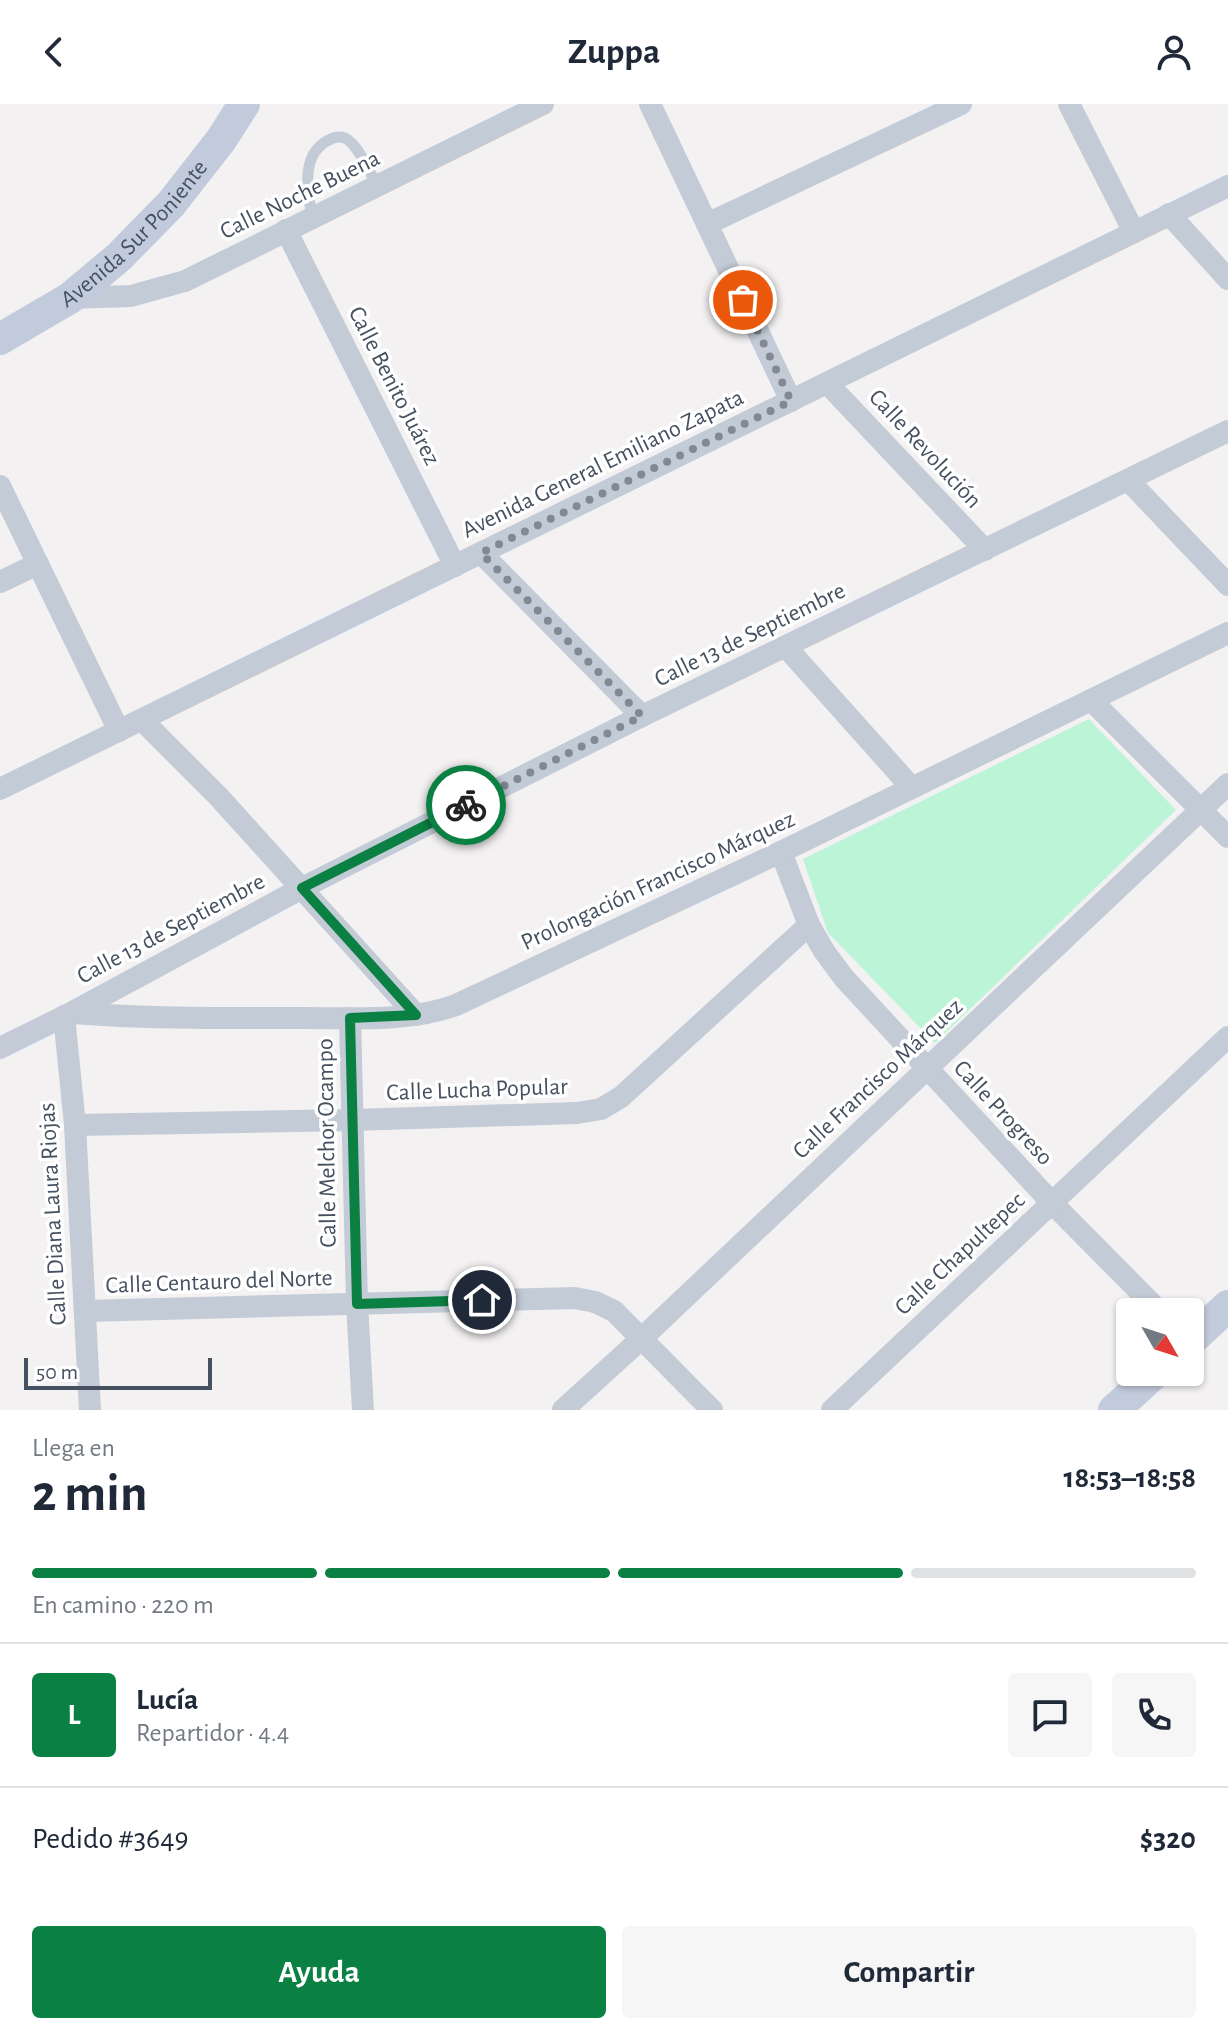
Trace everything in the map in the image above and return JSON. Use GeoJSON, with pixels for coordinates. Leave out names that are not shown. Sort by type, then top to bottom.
{"type":"FeatureCollection","features":[{"type":"Feature","properties":{"kind":"main road","name":"Avenida Sur Poniente"},"geometry":{"type":"LineString","coordinates":[[0,339],[70,298],[119,257],[171,204],[221,140],[244,104]]}},
{"type":"Feature","properties":{"kind":"main road"},"geometry":{"type":"LineString","coordinates":[[1204,1329],[1225,1312]]}},
{"type":"Feature","properties":{"kind":"main road"},"geometry":{"type":"LineString","coordinates":[[1114,1410],[1141,1386]]}},
{"type":"Feature","properties":{"kind":"street","name":"Calle Noche Buena"},"geometry":{"type":"LineString","coordinates":[[70,298],[131,296],[185,281],[543,104]]}},
{"type":"Feature","properties":{"kind":"street"},"geometry":{"type":"LineString","coordinates":[[650,104],[791,401]]}},
{"type":"Feature","properties":{"kind":"street"},"geometry":{"type":"LineString","coordinates":[[707,224],[961,104]]}},
{"type":"Feature","properties":{"kind":"street"},"geometry":{"type":"LineString","coordinates":[[1069,104],[1134,232]]}},
{"type":"Feature","properties":{"kind":"street","name":"Avenida General Emiliano Zapata"},"geometry":{"type":"LineString","coordinates":[[0,789],[1228,186]]}},
{"type":"Feature","properties":{"kind":"street"},"geometry":{"type":"LineString","coordinates":[[1169,214],[1228,279]]}},
{"type":"Feature","properties":{"kind":"street","name":"Calle Benito Juárez"},"geometry":{"type":"LineString","coordinates":[[286,230],[455,566]]}},
{"type":"Feature","properties":{"kind":"street","name":"Calle Revolución"},"geometry":{"type":"LineString","coordinates":[[827,383],[985,550]]}},
{"type":"Feature","properties":{"kind":"street","name":"Calle 13 de Septiembre"},"geometry":{"type":"LineString","coordinates":[[0,1048],[68,1015],[302,888],[642,716],[1228,431]]}},
{"type":"Feature","properties":{"kind":"street"},"geometry":{"type":"LineString","coordinates":[[1129,481],[1228,585]]}},
{"type":"Feature","properties":{"kind":"street"},"geometry":{"type":"LineString","coordinates":[[0,486],[119,731]]}},
{"type":"Feature","properties":{"kind":"street"},"geometry":{"type":"LineString","coordinates":[[481,553],[642,716]]}},
{"type":"Feature","properties":{"kind":"street"},"geometry":{"type":"LineString","coordinates":[[0,582],[38,564]]}},
{"type":"Feature","properties":{"kind":"street","name":"Prolongación Francisco Márquez"},"geometry":{"type":"LineString","coordinates":[[68,1015],[350,1018],[436,1012],[781,852],[1228,633]]}},
{"type":"Feature","properties":{"kind":"street"},"geometry":{"type":"LineString","coordinates":[[786,647],[912,788]]}},
{"type":"Feature","properties":{"kind":"street"},"geometry":{"type":"LineString","coordinates":[[1091,700],[1228,837]]}},
{"type":"Feature","properties":{"kind":"street"},"geometry":{"type":"LineString","coordinates":[[142,720],[218,796],[416,1015]]}},
{"type":"Feature","properties":{"kind":"street","name":"Calle Francisco Márquez"},"geometry":{"type":"LineString","coordinates":[[563,1410],[1228,784]]}},
{"type":"Feature","properties":{"kind":"street","name":"Calle Progreso"},"geometry":{"type":"LineString","coordinates":[[781,852],[809,925],[844,978],[1052,1203],[1146,1298]]}},
{"type":"Feature","properties":{"kind":"street","name":"Calle Lucha Popular"},"geometry":{"type":"LineString","coordinates":[[75,1125],[352,1120],[577,1113],[601,1109],[621,1097],[809,925]]}},
{"type":"Feature","properties":{"kind":"street","name":"Calle Diana Laura Riojas"},"geometry":{"type":"LineString","coordinates":[[68,1015],[90,1410]]}},
{"type":"Feature","properties":{"kind":"street","name":"Calle Melchor Ocampo"},"geometry":{"type":"LineString","coordinates":[[350,1018],[357,1304],[363,1410]]}},
{"type":"Feature","properties":{"kind":"street","name":"Calle Chapultepec"},"geometry":{"type":"LineString","coordinates":[[832,1410],[1228,1037]]}},
{"type":"Feature","properties":{"kind":"street","name":"Calle Centauro del Norte"},"geometry":{"type":"LineString","coordinates":[[85,1311],[575,1298],[595,1302],[614,1311],[641,1339]]}},
{"type":"Feature","properties":{"kind":"street"},"geometry":{"type":"LineString","coordinates":[[641,1339],[712,1410]]}},
{"type":"Feature","properties":{"kind":"lane"},"geometry":{"type":"LineString","coordinates":[[312,217],[308,167],[315,151],[324,142],[335,137],[348,141],[356,148],[377,185]]}},
{"type":"Feature","properties":{"kind":"green space"},"geometry":{"type":"Polygon","coordinates":[[[1089,719],[1176,810],[935,1043],[828,933],[803,859],[1089,719]]]}},
{"type":"Feature","properties":{"kind":"way so far"},"geometry":{"type":"LineString","coordinates":[[466,805],[642,716],[481,553],[791,401],[743,300]]}},
{"type":"Feature","properties":{"kind":"route"},"geometry":{"type":"LineString","coordinates":[[466,805],[302,888],[416,1015],[350,1018],[357,1304],[482,1300]]}}]}
